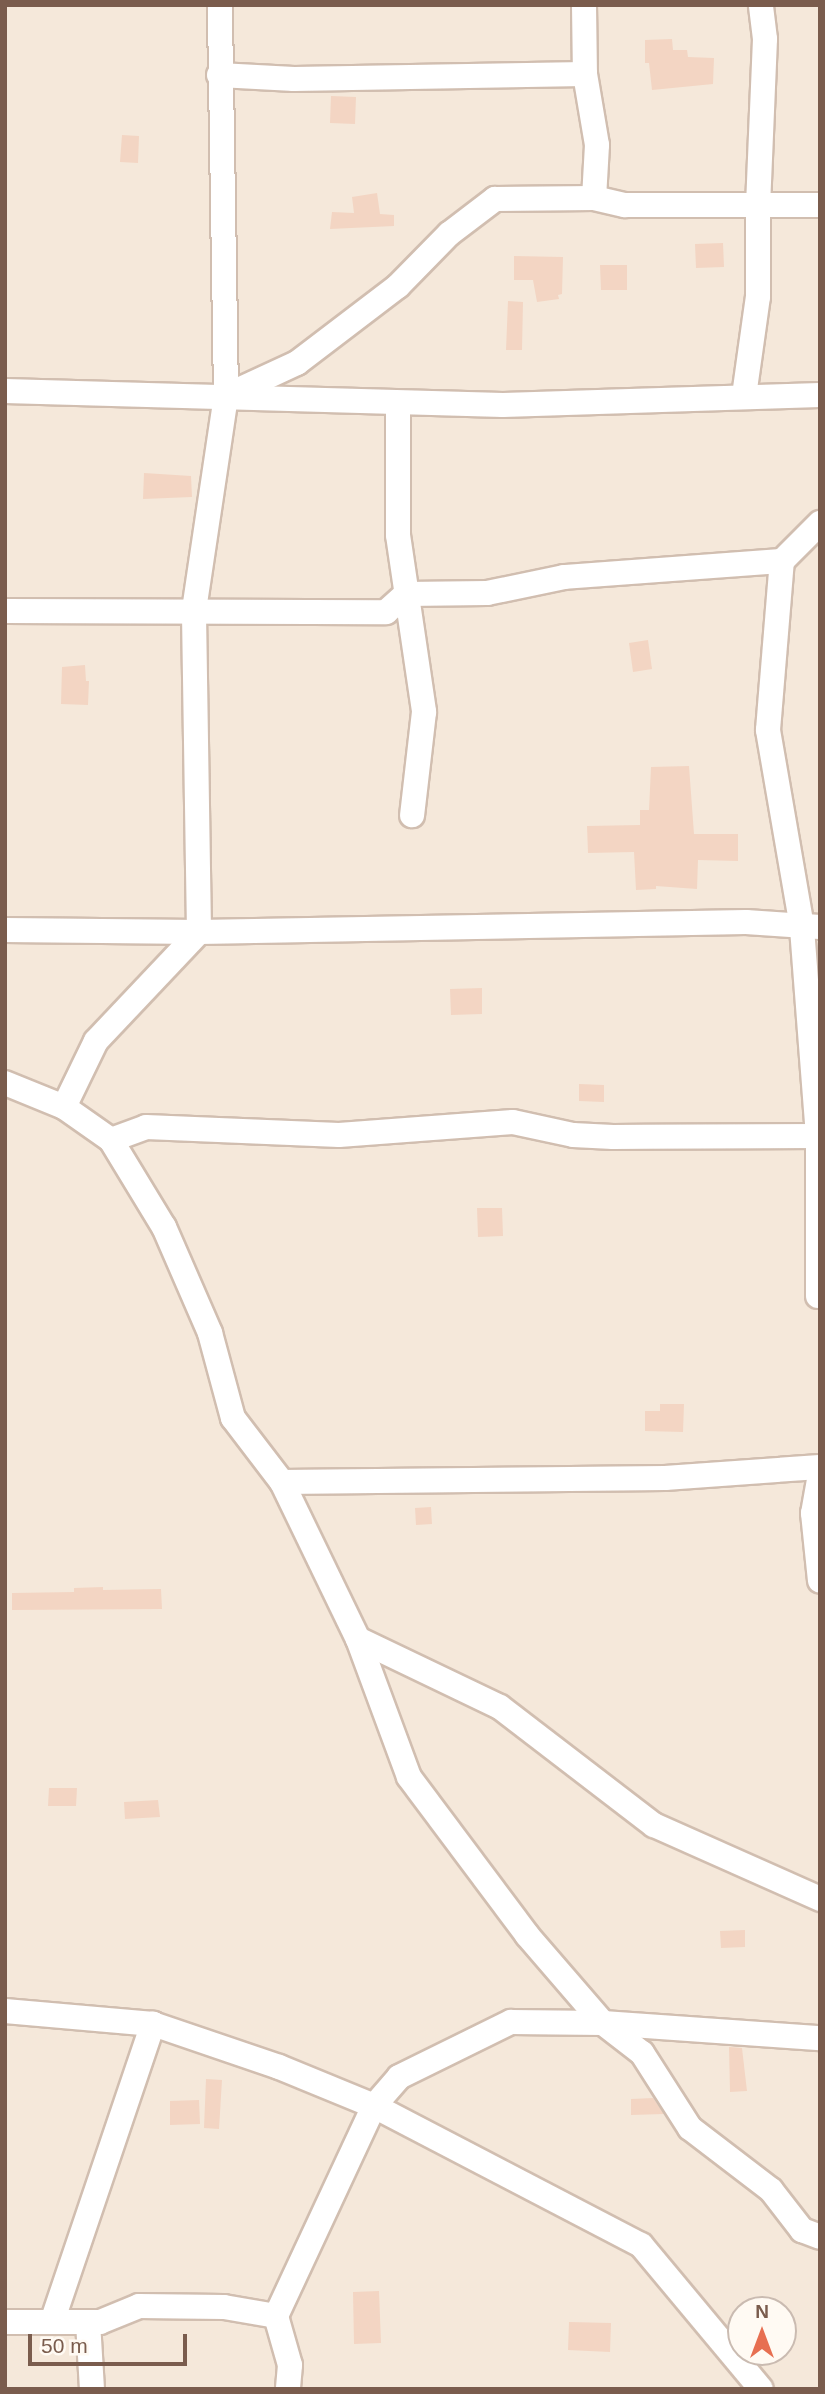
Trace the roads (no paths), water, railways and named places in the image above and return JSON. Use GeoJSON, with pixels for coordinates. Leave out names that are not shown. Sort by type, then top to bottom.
{"type":"FeatureCollection","features":[{"type":"Feature","properties":{"kind":"street"},"geometry":{"type":"LineString","coordinates":[[64,1107],[96,1041],[199,932],[194,610],[226,395],[220,5]]}},
{"type":"Feature","properties":{"kind":"street"},"geometry":{"type":"LineString","coordinates":[[584,5],[585,74],[597,145],[594,198]]}},
{"type":"Feature","properties":{"kind":"street"},"geometry":{"type":"LineString","coordinates":[[744,396],[758,298],[758,206],[765,39],[761,5]]}},
{"type":"Feature","properties":{"kind":"street"},"geometry":{"type":"LineString","coordinates":[[219,75],[294,79],[585,74]]}},
{"type":"Feature","properties":{"kind":"street"},"geometry":{"type":"LineString","coordinates":[[226,395],[297,363],[398,286],[449,234],[495,199],[594,198],[625,205],[820,205]]}},
{"type":"Feature","properties":{"kind":"street"},"geometry":{"type":"LineString","coordinates":[[5,391],[226,395],[398,405],[503,405],[820,395]]}},
{"type":"Feature","properties":{"kind":"street"},"geometry":{"type":"LineString","coordinates":[[398,405],[398,535],[424,712],[412,815]]}},
{"type":"Feature","properties":{"kind":"street"},"geometry":{"type":"LineString","coordinates":[[818,1296],[818,1136],[811,927],[768,730],[782,561],[820,523]]}},
{"type":"Feature","properties":{"kind":"street"},"geometry":{"type":"LineString","coordinates":[[5,611],[386,612],[406,594],[487,593],[564,576],[782,561]]}},
{"type":"Feature","properties":{"kind":"street"},"geometry":{"type":"LineString","coordinates":[[5,930],[199,932],[746,922],[811,927]]}},
{"type":"Feature","properties":{"kind":"street"},"geometry":{"type":"LineString","coordinates":[[5,1083],[64,1107],[111,1140],[169,1238],[211,1333],[233,1418],[282,1482],[358,1639],[409,1777],[527,1935],[603,2023],[642,2053],[690,2128],[771,2190],[802,2230],[820,2237]]}},
{"type":"Feature","properties":{"kind":"street"},"geometry":{"type":"LineString","coordinates":[[111,1140],[146,1127],[339,1135],[513,1122],[573,1135],[613,1137],[818,1136]]}},
{"type":"Feature","properties":{"kind":"street"},"geometry":{"type":"LineString","coordinates":[[282,1482],[666,1478],[820,1467]]}},
{"type":"Feature","properties":{"kind":"street"},"geometry":{"type":"LineString","coordinates":[[820,1474],[813,1513],[820,1581]]}},
{"type":"Feature","properties":{"kind":"street"},"geometry":{"type":"LineString","coordinates":[[358,1639],[500,1707],[654,1825],[820,1899]]}},
{"type":"Feature","properties":{"kind":"street"},"geometry":{"type":"LineString","coordinates":[[5,2011],[153,2024],[279,2067],[374,2106],[640,2245],[761,2389]]}},
{"type":"Feature","properties":{"kind":"street"},"geometry":{"type":"LineString","coordinates":[[288,2389],[290,2365],[276,2316],[374,2106],[400,2077],[511,2022],[603,2023],[820,2038]]}},
{"type":"Feature","properties":{"kind":"street"},"geometry":{"type":"LineString","coordinates":[[52,2322],[153,2024]]}},
{"type":"Feature","properties":{"kind":"street"},"geometry":{"type":"LineString","coordinates":[[5,2322],[100,2322],[139,2306],[224,2307],[276,2316]]}},
{"type":"Feature","properties":{"kind":"street"},"geometry":{"type":"LineString","coordinates":[[88,2322],[92,2389]]}}]}
